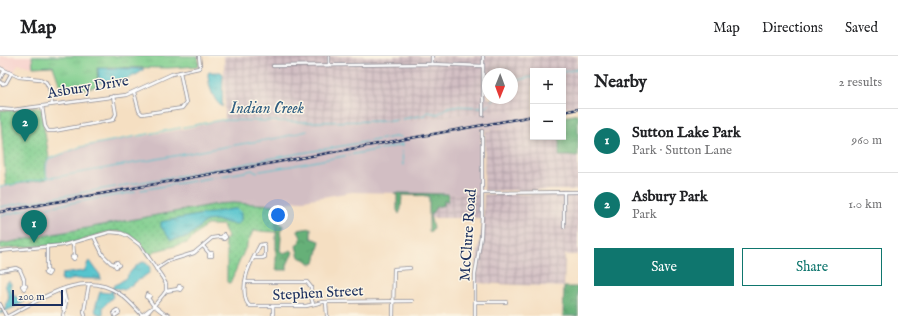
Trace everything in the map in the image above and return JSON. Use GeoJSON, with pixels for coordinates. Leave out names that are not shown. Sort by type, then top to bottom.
{"type":"FeatureCollection","features":[{"type":"Feature","properties":{"kind":"street","name":"Asbury Drive"},"geometry":{"type":"LineString","coordinates":[[0,109],[12,110],[134,92],[165,77],[200,67],[199,56]]}},
{"type":"Feature","properties":{"kind":"street"},"geometry":{"type":"LineString","coordinates":[[329,56],[329,65]]}},
{"type":"Feature","properties":{"kind":"street"},"geometry":{"type":"LineString","coordinates":[[432,56],[432,64]]}},
{"type":"Feature","properties":{"kind":"street"},"geometry":{"type":"LineString","coordinates":[[483,56],[483,115]]}},
{"type":"Feature","properties":{"kind":"street"},"geometry":{"type":"LineString","coordinates":[[273,66],[432,64],[483,66]]}},
{"type":"Feature","properties":{"kind":"street"},"geometry":{"type":"LineString","coordinates":[[0,68],[11,74],[24,78],[40,79],[46,82],[49,88],[52,104]]}},
{"type":"Feature","properties":{"kind":"street"},"geometry":{"type":"LineString","coordinates":[[4,71],[0,80],[3,84],[6,83],[11,74]]}},
{"type":"Feature","properties":{"kind":"street"},"geometry":{"type":"LineString","coordinates":[[134,92],[138,109],[142,114],[182,108],[186,103],[180,72]]}},
{"type":"Feature","properties":{"kind":"street"},"geometry":{"type":"LineString","coordinates":[[42,106],[45,128],[50,132],[111,121],[116,116],[113,96]]}},
{"type":"Feature","properties":{"kind":"street","name":"McClure Road"},"geometry":{"type":"LineString","coordinates":[[475,316],[474,280],[482,227],[482,131]]}},
{"type":"Feature","properties":{"kind":"street"},"geometry":{"type":"LineString","coordinates":[[564,192],[564,227]]}},
{"type":"Feature","properties":{"kind":"street"},"geometry":{"type":"LineString","coordinates":[[482,193],[578,192]]}},
{"type":"Feature","properties":{"kind":"street"},"geometry":{"type":"LineString","coordinates":[[0,251],[73,243],[113,232],[121,233],[138,243],[165,282],[166,291],[162,298],[142,316],[125,298],[113,290],[99,285],[89,284],[79,284],[61,289],[5,314],[0,304]]}},
{"type":"Feature","properties":{"kind":"street"},"geometry":{"type":"LineString","coordinates":[[94,237],[103,256],[114,264]]}},
{"type":"Feature","properties":{"kind":"street"},"geometry":{"type":"LineString","coordinates":[[156,269],[168,261],[194,253],[212,238],[222,237]]}},
{"type":"Feature","properties":{"kind":"street"},"geometry":{"type":"LineString","coordinates":[[73,243],[74,254]]}},
{"type":"Feature","properties":{"kind":"street"},"geometry":{"type":"LineString","coordinates":[[254,258],[265,257],[264,244],[260,245],[254,258],[246,276],[245,282],[307,282],[311,287],[313,304]]}},
{"type":"Feature","properties":{"kind":"street"},"geometry":{"type":"LineString","coordinates":[[47,246],[47,271]]}},
{"type":"Feature","properties":{"kind":"street"},"geometry":{"type":"LineString","coordinates":[[203,246],[209,253]]}},
{"type":"Feature","properties":{"kind":"street"},"geometry":{"type":"LineString","coordinates":[[0,270],[16,268],[20,270],[24,279],[24,284]]}},
{"type":"Feature","properties":{"kind":"street"},"geometry":{"type":"LineString","coordinates":[[393,316],[394,268],[410,268]]}},
{"type":"Feature","properties":{"kind":"street","name":"Stephen Street"},"geometry":{"type":"LineString","coordinates":[[245,282],[245,300],[247,305],[252,306],[313,304],[326,302],[412,301]]}},
{"type":"Feature","properties":{"kind":"street"},"geometry":{"type":"LineString","coordinates":[[85,316],[84,311],[89,284]]}},
{"type":"Feature","properties":{"kind":"street"},"geometry":{"type":"LineString","coordinates":[[61,289],[64,310],[63,316]]}},
{"type":"Feature","properties":{"kind":"street"},"geometry":{"type":"LineString","coordinates":[[166,291],[178,289]]}},
{"type":"Feature","properties":{"kind":"street"},"geometry":{"type":"LineString","coordinates":[[148,298],[153,305],[166,316],[168,314],[170,316]]}},
{"type":"Feature","properties":{"kind":"street"},"geometry":{"type":"LineString","coordinates":[[326,302],[327,316]]}},
{"type":"Feature","properties":{"kind":"street"},"geometry":{"type":"LineString","coordinates":[[475,302],[506,302]]}},
{"type":"Feature","properties":{"kind":"street"},"geometry":{"type":"LineString","coordinates":[[273,306],[273,316]]}},
{"type":"Feature","properties":{"kind":"shaded area"},"geometry":{"type":"Polygon","coordinates":[[[0,56],[32,56],[33,67],[18,64],[14,73],[0,66],[0,56]]]}},
{"type":"Feature","properties":{"kind":"shaded area"},"geometry":{"type":"Polygon","coordinates":[[[224,56],[578,56],[578,105],[566,107],[566,68],[530,68],[530,110],[485,112],[395,123],[311,124],[225,120],[224,56]]]}},
{"type":"Feature","properties":{"kind":"shaded area"},"geometry":{"type":"Polygon","coordinates":[[[530,110],[530,123],[481,131],[481,195],[352,192],[274,205],[232,203],[0,244],[0,187],[46,179],[45,167],[48,160],[80,147],[184,129],[223,120],[311,124],[395,123],[485,112],[530,110]]]}},
{"type":"Feature","properties":{"kind":"shaded area"},"geometry":{"type":"Polygon","coordinates":[[[530,124],[530,140],[559,140],[559,156],[578,156],[578,190],[484,191],[485,131],[530,124]]]}},
{"type":"Feature","properties":{"kind":"shaded area"},"geometry":{"type":"Polygon","coordinates":[[[448,194],[481,195],[481,218],[430,218],[431,213],[436,206],[444,205],[444,201],[448,201],[448,194]]]}},
{"type":"Feature","properties":{"kind":"shaded area"},"geometry":{"type":"Polygon","coordinates":[[[484,194],[578,194],[578,255],[565,255],[564,287],[476,283],[477,256],[483,225],[484,194]]]}},
{"type":"Feature","properties":{"kind":"green space"},"geometry":{"type":"Polygon","coordinates":[[[32,56],[198,56],[199,66],[168,68],[97,67],[98,86],[83,89],[61,89],[53,66],[33,67],[32,56]]]}},
{"type":"Feature","properties":{"kind":"green space"},"geometry":{"type":"Polygon","coordinates":[[[39,107],[41,109],[49,158],[45,164],[47,179],[6,186],[0,110],[9,111],[39,107]]]}},
{"type":"Feature","properties":{"kind":"green space"},"geometry":{"type":"Polygon","coordinates":[[[578,114],[578,156],[559,156],[559,140],[566,140],[566,116],[578,114]]]}},
{"type":"Feature","properties":{"kind":"green space"},"geometry":{"type":"Polygon","coordinates":[[[394,193],[448,194],[448,201],[444,201],[444,205],[436,207],[430,216],[433,227],[431,232],[429,232],[429,196],[402,195],[399,214],[397,210],[397,195],[394,193]]]}},
{"type":"Feature","properties":{"kind":"green space"},"geometry":{"type":"Polygon","coordinates":[[[232,203],[278,205],[278,213],[276,213],[276,232],[253,231],[230,283],[227,282],[227,251],[224,240],[228,237],[223,225],[206,225],[187,243],[155,251],[149,256],[141,244],[131,235],[117,231],[107,232],[83,240],[54,245],[0,249],[0,244],[217,204],[232,203]]]}},
{"type":"Feature","properties":{"kind":"green space"},"geometry":{"type":"Polygon","coordinates":[[[276,213],[279,214],[280,223],[283,226],[283,229],[280,231],[280,251],[284,253],[291,250],[293,252],[287,265],[287,270],[276,270],[276,213]]]}},
{"type":"Feature","properties":{"kind":"green space"},"geometry":{"type":"Polygon","coordinates":[[[311,228],[311,238],[320,241],[315,263],[311,264],[299,257],[296,246],[301,237],[297,230],[311,228]]]}},
{"type":"Feature","properties":{"kind":"green space"},"geometry":{"type":"Polygon","coordinates":[[[564,287],[578,287],[578,316],[563,316],[564,287]]]}},
{"type":"Feature","properties":{"kind":"water"},"geometry":{"type":"Polygon","coordinates":[[[98,68],[144,69],[129,78],[116,82],[103,83],[99,82],[98,68]]]}},
{"type":"Feature","properties":{"kind":"water"},"geometry":{"type":"Polygon","coordinates":[[[209,72],[221,72],[223,74],[222,107],[216,100],[210,87],[208,78],[209,72]]]}},
{"type":"Feature","properties":{"kind":"water"},"geometry":{"type":"Polygon","coordinates":[[[238,209],[241,212],[241,220],[238,224],[216,220],[206,221],[188,237],[171,240],[161,227],[161,222],[165,221],[238,209]]]}},
{"type":"Feature","properties":{"kind":"water"},"geometry":{"type":"Polygon","coordinates":[[[90,261],[100,275],[101,279],[73,279],[63,282],[61,281],[62,274],[83,271],[90,261]]]}},
{"type":"Feature","properties":{"kind":"water"},"geometry":{"type":"Polygon","coordinates":[[[143,262],[149,266],[149,273],[124,290],[114,289],[112,294],[113,297],[103,307],[103,315],[96,313],[95,308],[100,292],[110,293],[114,285],[123,280],[135,267],[143,262]]]}},
{"type":"Feature","properties":{"kind":"water"},"geometry":{"type":"Polygon","coordinates":[[[9,281],[11,283],[11,290],[13,294],[24,300],[24,302],[0,314],[0,312],[7,308],[6,305],[9,297],[5,284],[9,281]]]}},
{"type":"Feature","properties":{"kind":"waterway","name":"Indian Creek"},"geometry":{"type":"LineString","coordinates":[[566,71],[578,69]]}},
{"type":"Feature","properties":{"kind":"waterway","name":"Indian Creek"},"geometry":{"type":"LineString","coordinates":[[518,80],[530,78]]}},
{"type":"Feature","properties":{"kind":"waterway","name":"Indian Creek"},"geometry":{"type":"LineString","coordinates":[[307,131],[278,138],[47,178],[46,166],[49,159],[80,147],[221,120],[310,122],[392,121],[425,115],[428,112],[438,114],[453,106],[484,107],[489,104]]}},
{"type":"Feature","properties":{"kind":"waterway"},"geometry":{"type":"LineString","coordinates":[[0,207],[273,158],[401,137]]}},
{"type":"Feature","properties":{"kind":"waterway"},"geometry":{"type":"LineString","coordinates":[[401,143],[402,147]]}},
{"type":"Feature","properties":{"kind":"waterway"},"geometry":{"type":"LineString","coordinates":[[141,190],[252,170],[255,172],[291,166],[402,145]]}},
{"type":"Feature","properties":{"kind":"waterway"},"geometry":{"type":"LineString","coordinates":[[402,151],[403,165]]}},
{"type":"Feature","properties":{"kind":"waterway"},"geometry":{"type":"LineString","coordinates":[[0,187],[47,178]]}},
{"type":"Feature","properties":{"kind":"waterway"},"geometry":{"type":"LineString","coordinates":[[47,207],[135,192]]}},
{"type":"Feature","properties":{"kind":"waterway"},"geometry":{"type":"LineString","coordinates":[[0,216],[30,209]]}},
{"type":"Feature","properties":{"kind":"railway"},"geometry":{"type":"LineString","coordinates":[[566,111],[578,109]]}},
{"type":"Feature","properties":{"kind":"railway"},"geometry":{"type":"LineString","coordinates":[[0,212],[530,117]]}},
{"type":"Feature","properties":{"kind":"place","name":"Asbury Park"},"geometry":{"type":"Point","coordinates":[25,142]}},
{"type":"Feature","properties":{"kind":"place","name":"Sutton Lake Park"},"geometry":{"type":"Point","coordinates":[34,243]}}]}
